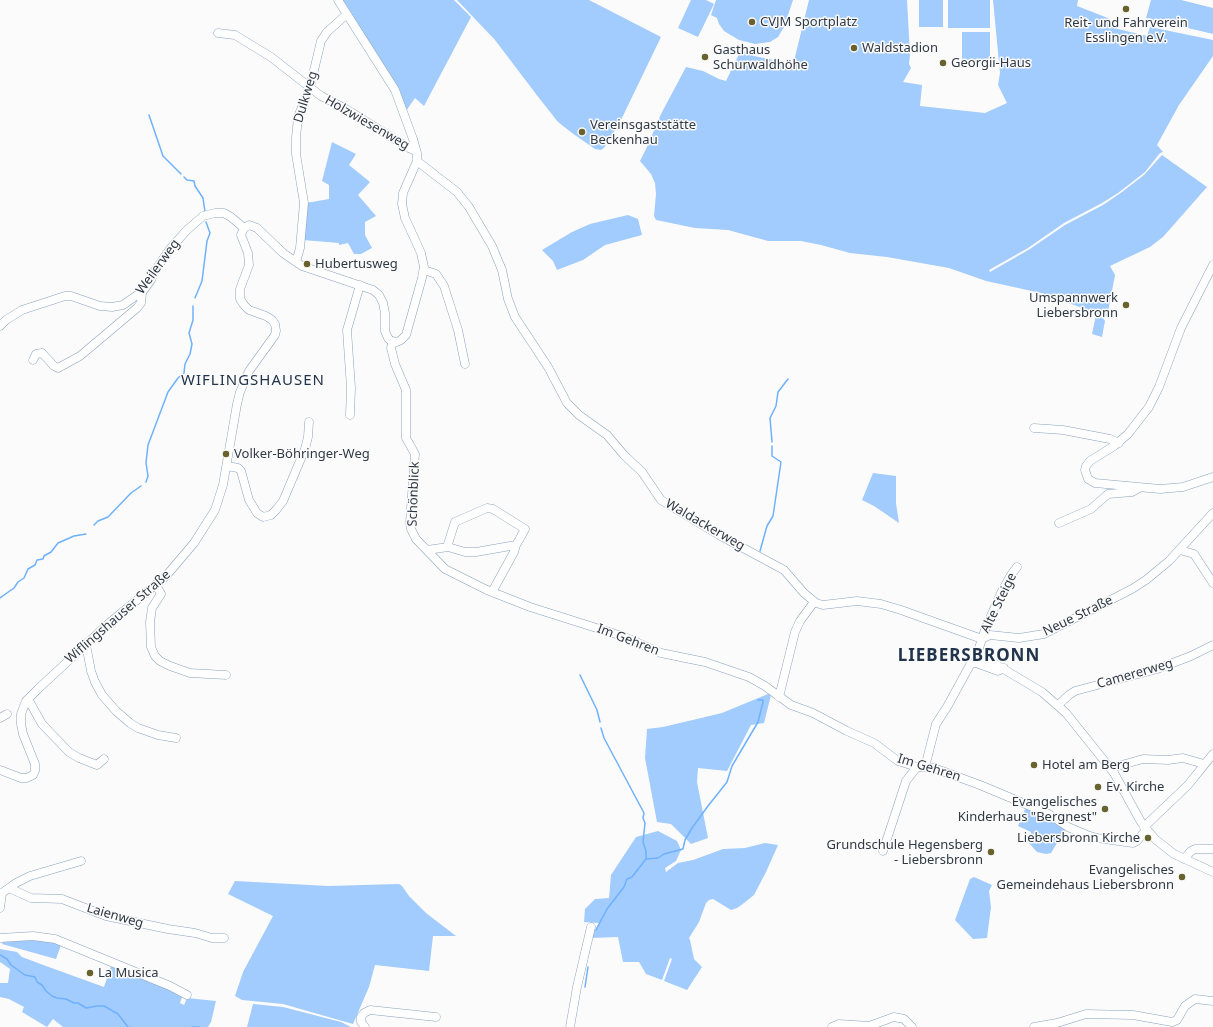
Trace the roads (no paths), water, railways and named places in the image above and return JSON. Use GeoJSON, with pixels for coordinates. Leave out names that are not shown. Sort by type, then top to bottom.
{"type":"FeatureCollection","features":[{"type":"Feature","properties":{"kind":"street"},"geometry":{"type":"LineString","coordinates":[[244,228],[249,225],[257,228],[280,250],[296,262],[315,271],[360,285],[375,292],[381,299],[385,311],[386,334],[389,339],[393,341],[401,340],[406,335],[424,270],[422,253],[404,215],[402,204],[403,193],[417,161],[416,151],[395,90],[338,0]]}},
{"type":"Feature","properties":{"kind":"street","name":"Dulkweg"},"geometry":{"type":"LineString","coordinates":[[296,262],[300,248],[304,200],[296,154],[298,117],[310,87],[322,38],[347,14]]}},
{"type":"Feature","properties":{"kind":"street","name":"Holzwiesenweg"},"geometry":{"type":"LineString","coordinates":[[218,33],[235,35],[271,57],[321,96],[346,109],[408,148],[416,151]]}},
{"type":"Feature","properties":{"kind":"street","name":"Waldackerweg"},"geometry":{"type":"LineString","coordinates":[[417,161],[457,192],[469,207],[492,246],[501,268],[509,303],[515,317],[544,361],[564,399],[570,406],[579,415],[607,435],[624,455],[642,472],[661,500],[719,535],[784,570],[814,602]]}},
{"type":"Feature","properties":{"kind":"street","name":"Weilerweg"},"geometry":{"type":"LineString","coordinates":[[0,326],[19,311],[62,297],[70,296],[96,305],[109,307],[126,304],[142,293],[170,249],[186,231],[203,216],[215,213],[224,213],[244,228]]}},
{"type":"Feature","properties":{"kind":"street","name":"Wiflingshauser Straße"},"geometry":{"type":"LineString","coordinates":[[0,770],[23,778],[29,777],[34,772],[35,764],[23,734],[21,724],[22,711],[28,699],[112,620],[166,576],[185,555],[212,515],[222,490],[237,404],[242,388],[249,371],[275,335],[276,331],[275,324],[272,320],[266,316],[249,310],[240,299],[240,289],[250,264],[248,253],[241,235],[244,228]]}},
{"type":"Feature","properties":{"kind":"street"},"geometry":{"type":"LineString","coordinates":[[1213,265],[1181,328],[1166,370],[1152,402],[1135,427],[1118,443],[1088,462],[1085,469],[1086,476],[1089,480],[1098,483],[1160,489],[1176,488],[1213,477]]}},
{"type":"Feature","properties":{"kind":"street"},"geometry":{"type":"LineString","coordinates":[[424,270],[436,274],[444,286],[458,330],[465,364]]}},
{"type":"Feature","properties":{"kind":"street"},"geometry":{"type":"LineString","coordinates":[[350,415],[351,388],[347,330],[360,285]]}},
{"type":"Feature","properties":{"kind":"street"},"geometry":{"type":"LineString","coordinates":[[33,360],[36,354],[42,353],[54,366],[58,368],[80,356],[137,308],[141,303],[142,293]]}},
{"type":"Feature","properties":{"kind":"street","name":"Schönblick"},"geometry":{"type":"LineString","coordinates":[[393,341],[391,348],[395,364],[406,388],[406,438],[415,454],[411,527],[415,537],[446,569],[492,592],[530,607],[566,618]]}},
{"type":"Feature","properties":{"kind":"street"},"geometry":{"type":"LineString","coordinates":[[227,466],[238,468],[241,471],[249,500],[257,513],[263,517],[271,515],[283,501],[305,449],[310,422]]}},
{"type":"Feature","properties":{"kind":"street"},"geometry":{"type":"LineString","coordinates":[[1034,428],[1063,430],[1108,438],[1118,443]]}},
{"type":"Feature","properties":{"kind":"street"},"geometry":{"type":"LineString","coordinates":[[1059,523],[1088,510],[1108,494],[1135,491],[1139,487]]}},
{"type":"Feature","properties":{"kind":"street"},"geometry":{"type":"LineString","coordinates":[[447,547],[456,521],[487,508],[493,509],[525,529],[492,592]]}},
{"type":"Feature","properties":{"kind":"street","name":"Neue Straße"},"geometry":{"type":"LineString","coordinates":[[982,639],[992,634],[1025,638],[1038,636],[1051,631],[1141,583],[1180,550],[1213,513]]}},
{"type":"Feature","properties":{"kind":"street"},"geometry":{"type":"LineString","coordinates":[[428,550],[447,547],[464,552],[476,552],[516,545]]}},
{"type":"Feature","properties":{"kind":"street"},"geometry":{"type":"LineString","coordinates":[[1180,550],[1194,554],[1213,583]]}},
{"type":"Feature","properties":{"kind":"street","name":"Alte Steige"},"geometry":{"type":"LineString","coordinates":[[982,639],[1001,593],[1017,567]]}},
{"type":"Feature","properties":{"kind":"street"},"geometry":{"type":"LineString","coordinates":[[156,585],[161,594],[153,605],[150,618],[151,647],[155,656],[170,666],[190,673],[226,675]]}},
{"type":"Feature","properties":{"kind":"street"},"geometry":{"type":"LineString","coordinates":[[779,697],[795,632],[800,621],[814,602],[823,605],[857,601],[885,605],[982,639],[979,648],[982,655],[1036,687],[1058,705],[1118,778],[1146,828],[1161,845],[1184,859],[1213,872]]}},
{"type":"Feature","properties":{"kind":"street","name":"Im Gehren"},"geometry":{"type":"LineString","coordinates":[[566,618],[625,637],[661,654],[704,662],[744,676],[760,683],[794,706],[813,713],[847,732],[874,743],[896,760],[948,772],[1050,814],[1068,827],[1092,837],[1133,843],[1138,840],[1146,828]]}},
{"type":"Feature","properties":{"kind":"street","name":"Camererweg"},"geometry":{"type":"LineString","coordinates":[[1058,705],[1077,690],[1128,678],[1157,669],[1191,656],[1213,645]]}},
{"type":"Feature","properties":{"kind":"street"},"geometry":{"type":"LineString","coordinates":[[84,646],[87,650],[89,665],[95,682],[102,695],[116,711],[138,728],[158,735],[176,738]]}},
{"type":"Feature","properties":{"kind":"street"},"geometry":{"type":"LineString","coordinates":[[883,852],[906,781],[921,767],[936,724],[971,664],[976,663],[998,671],[1004,668]]}},
{"type":"Feature","properties":{"kind":"street"},"geometry":{"type":"LineString","coordinates":[[28,699],[42,724],[69,752],[79,758],[97,765],[104,759]]}},
{"type":"Feature","properties":{"kind":"street"},"geometry":{"type":"LineString","coordinates":[[1146,828],[1183,790],[1213,754]]}},
{"type":"Feature","properties":{"kind":"street"},"geometry":{"type":"LineString","coordinates":[[1110,768],[1143,759],[1168,760],[1185,758],[1204,764]]}},
{"type":"Feature","properties":{"kind":"street"},"geometry":{"type":"LineString","coordinates":[[1184,859],[1191,851],[1195,849],[1213,849]]}},
{"type":"Feature","properties":{"kind":"street"},"geometry":{"type":"LineString","coordinates":[[0,908],[4,891],[30,876],[81,861]]}},
{"type":"Feature","properties":{"kind":"street","name":"Laienweg"},"geometry":{"type":"LineString","coordinates":[[4,891],[31,898],[62,899],[106,916],[195,933],[212,938],[224,938]]}},
{"type":"Feature","properties":{"kind":"street"},"geometry":{"type":"LineString","coordinates":[[570,1027],[577,987],[591,928]]}},
{"type":"Feature","properties":{"kind":"street"},"geometry":{"type":"LineString","coordinates":[[0,938],[37,936],[55,939],[170,986],[187,995]]}},
{"type":"Feature","properties":{"kind":"street"},"geometry":{"type":"LineString","coordinates":[[1034,1027],[1058,1023],[1086,1014],[1137,1015],[1172,1022],[1177,1020],[1185,1006],[1194,1000],[1213,1001]]}},
{"type":"Feature","properties":{"kind":"street"},"geometry":{"type":"LineString","coordinates":[[365,1027],[361,1022],[361,1017],[364,1013],[370,1010],[436,1017]]}},
{"type":"Feature","properties":{"kind":"street"},"geometry":{"type":"LineString","coordinates":[[832,1027],[839,1024],[869,1026],[894,1017],[904,1019],[912,1027]]}},
{"type":"Feature","properties":{"kind":"waterway"},"geometry":{"type":"LineString","coordinates":[[149,115],[163,156],[181,174]]}},
{"type":"Feature","properties":{"kind":"waterway"},"geometry":{"type":"LineString","coordinates":[[184,177],[187,180],[194,181],[195,186],[203,198],[205,212]]}},
{"type":"Feature","properties":{"kind":"waterway"},"geometry":{"type":"LineString","coordinates":[[195,298],[202,281],[207,241],[210,233],[206,222]]}},
{"type":"Feature","properties":{"kind":"waterway"},"geometry":{"type":"LineString","coordinates":[[146,482],[148,476],[146,463],[148,445],[168,392],[178,378],[184,373],[185,364],[190,354],[192,344],[189,333],[193,320],[193,306]]}},
{"type":"Feature","properties":{"kind":"waterway"},"geometry":{"type":"LineString","coordinates":[[772,442],[770,418],[776,406],[778,392],[788,379]]}},
{"type":"Feature","properties":{"kind":"waterway"},"geometry":{"type":"LineString","coordinates":[[760,551],[767,526],[773,516],[781,462],[772,456],[772,446]]}},
{"type":"Feature","properties":{"kind":"waterway"},"geometry":{"type":"LineString","coordinates":[[94,525],[98,521],[108,517],[131,493],[141,486]]}},
{"type":"Feature","properties":{"kind":"waterway"},"geometry":{"type":"LineString","coordinates":[[0,598],[14,588],[18,582],[24,578],[28,569],[35,565],[37,560],[43,559],[44,556],[51,552],[58,543],[74,536],[86,534]]}},
{"type":"Feature","properties":{"kind":"waterway"},"geometry":{"type":"LineString","coordinates":[[580,675],[597,710],[600,722]]}},
{"type":"Feature","properties":{"kind":"waterway"},"geometry":{"type":"LineString","coordinates":[[596,930],[607,909],[624,887],[627,879],[632,877],[646,859],[658,858],[664,854],[683,849],[685,840],[692,828],[727,782],[732,766],[758,722],[763,702],[763,700],[758,700]]}},
{"type":"Feature","properties":{"kind":"waterway"},"geometry":{"type":"LineString","coordinates":[[601,728],[604,738],[644,813],[643,818],[645,823],[643,842],[646,851],[646,859]]}},
{"type":"Feature","properties":{"kind":"waterway"},"geometry":{"type":"LineString","coordinates":[[0,955],[7,959],[11,965],[25,975],[35,977],[37,982],[42,985],[52,996],[78,1003],[86,1008],[104,1006],[118,1014],[128,1027]]}},
{"type":"Feature","properties":{"kind":"waterway"},"geometry":{"type":"LineString","coordinates":[[585,987],[588,967]]}},
{"type":"Feature","properties":{"kind":"waterway"},"geometry":{"type":"LineString","coordinates":[[192,1027],[199,1027]]}},
{"type":"Feature","properties":{"kind":"place","name":"Reit- und Fahrverein Esslingen e.V."},"geometry":{"type":"Point","coordinates":[1126,9]}},
{"type":"Feature","properties":{"kind":"place","name":"CVJM Sportplatz"},"geometry":{"type":"Point","coordinates":[752,22]}},
{"type":"Feature","properties":{"kind":"place","name":"Waldstadion"},"geometry":{"type":"Point","coordinates":[854,48]}},
{"type":"Feature","properties":{"kind":"place","name":"Gasthaus Schurwaldhöhe"},"geometry":{"type":"Point","coordinates":[705,57]}},
{"type":"Feature","properties":{"kind":"place","name":"Georgii-Haus"},"geometry":{"type":"Point","coordinates":[943,63]}},
{"type":"Feature","properties":{"kind":"place","name":"Vereinsgaststätte Beckenhau"},"geometry":{"type":"Point","coordinates":[582,132]}},
{"type":"Feature","properties":{"kind":"place","name":"Hubertusweg"},"geometry":{"type":"Point","coordinates":[307,264]}},
{"type":"Feature","properties":{"kind":"place","name":"Umspannwerk Liebersbronn"},"geometry":{"type":"Point","coordinates":[1126,305]}},
{"type":"Feature","properties":{"kind":"place","name":"Volker-Böhringer-Weg"},"geometry":{"type":"Point","coordinates":[226,454]}},
{"type":"Feature","properties":{"kind":"place","name":"Hotel am Berg"},"geometry":{"type":"Point","coordinates":[1034,765]}},
{"type":"Feature","properties":{"kind":"place","name":"Ev. Kirche"},"geometry":{"type":"Point","coordinates":[1098,787]}},
{"type":"Feature","properties":{"kind":"place","name":"Evangelisches Kinderhaus \"Bergnest\""},"geometry":{"type":"Point","coordinates":[1105,809]}},
{"type":"Feature","properties":{"kind":"place","name":"Liebersbronn Kirche"},"geometry":{"type":"Point","coordinates":[1148,838]}},
{"type":"Feature","properties":{"kind":"place","name":"Grundschule Hegensberg - Liebersbronn"},"geometry":{"type":"Point","coordinates":[991,852]}},
{"type":"Feature","properties":{"kind":"place","name":"Evangelisches Gemeindehaus Liebersbronn"},"geometry":{"type":"Point","coordinates":[1182,877]}},
{"type":"Feature","properties":{"kind":"place","name":"La Musica"},"geometry":{"type":"Point","coordinates":[90,973]}},
{"type":"Feature","properties":{"kind":"district","name":"WIFLINGSHAUSEN"},"geometry":{"type":"Point","coordinates":[253,381]}},
{"type":"Feature","properties":{"kind":"district","name":"LIEBERSBRONN"},"geometry":{"type":"Point","coordinates":[969,656]}}]}
